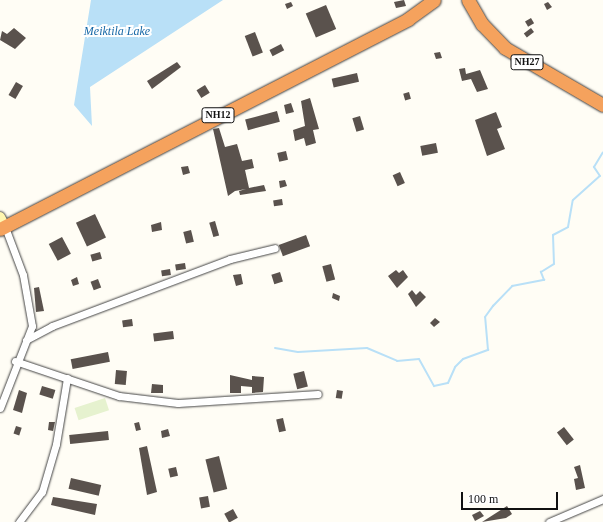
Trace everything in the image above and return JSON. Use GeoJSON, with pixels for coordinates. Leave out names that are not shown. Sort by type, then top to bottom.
{"type":"FeatureCollection","features":[{"type":"Feature","properties":{"kind":"highway","name":"NH12"},"geometry":{"type":"LineString","coordinates":[[2,224],[408,19],[435,0]]}},
{"type":"Feature","properties":{"kind":"highway"},"geometry":{"type":"LineString","coordinates":[[456,0],[469,3]]}},
{"type":"Feature","properties":{"kind":"highway","name":"NH27"},"geometry":{"type":"LineString","coordinates":[[469,3],[482,24],[505,48],[603,105]]}},
{"type":"Feature","properties":{"kind":"street"},"geometry":{"type":"LineString","coordinates":[[0,408],[16,361],[32,326],[23,275],[2,224]]}},
{"type":"Feature","properties":{"kind":"street"},"geometry":{"type":"LineString","coordinates":[[26,340],[52,326],[222,262],[275,248]]}},
{"type":"Feature","properties":{"kind":"street"},"geometry":{"type":"LineString","coordinates":[[16,361],[119,396],[178,403],[318,394]]}},
{"type":"Feature","properties":{"kind":"street"},"geometry":{"type":"LineString","coordinates":[[19,522],[42,492],[56,444],[67,378]]}},
{"type":"Feature","properties":{"kind":"street"},"geometry":{"type":"LineString","coordinates":[[549,522],[603,499]]}},
{"type":"Feature","properties":{"kind":"green space"},"geometry":{"type":"Polygon","coordinates":[[[105,398],[109,410],[79,420],[75,408],[105,398]]]}},
{"type":"Feature","properties":{"kind":"water","name":"Meiktila Lake"},"geometry":{"type":"Polygon","coordinates":[[[91,0],[223,0],[90,87],[92,126],[74,105],[91,0]]]}},
{"type":"Feature","properties":{"kind":"building"},"geometry":{"type":"Polygon","coordinates":[[[404,0],[406,6],[396,8],[394,2],[404,0]]]}},
{"type":"Feature","properties":{"kind":"building"},"geometry":{"type":"Polygon","coordinates":[[[291,2],[293,6],[287,9],[285,4],[291,2]]]}},
{"type":"Feature","properties":{"kind":"building"},"geometry":{"type":"Polygon","coordinates":[[[548,2],[552,7],[547,10],[544,4],[548,2]]]}},
{"type":"Feature","properties":{"kind":"building"},"geometry":{"type":"Polygon","coordinates":[[[326,5],[336,29],[316,38],[306,14],[326,5]]]}},
{"type":"Feature","properties":{"kind":"building"},"geometry":{"type":"Polygon","coordinates":[[[531,18],[534,23],[528,27],[525,22],[531,18]]]}},
{"type":"Feature","properties":{"kind":"building"},"geometry":{"type":"Polygon","coordinates":[[[14,28],[26,38],[15,49],[0,40],[2,31],[7,34],[14,28]]]}},
{"type":"Feature","properties":{"kind":"building"},"geometry":{"type":"Polygon","coordinates":[[[531,28],[534,32],[527,37],[524,33],[531,28]]]}},
{"type":"Feature","properties":{"kind":"building"},"geometry":{"type":"Polygon","coordinates":[[[255,32],[263,53],[253,56],[245,36],[255,32]]]}},
{"type":"Feature","properties":{"kind":"building"},"geometry":{"type":"Polygon","coordinates":[[[281,44],[284,50],[273,56],[269,50],[281,44]]]}},
{"type":"Feature","properties":{"kind":"building"},"geometry":{"type":"Polygon","coordinates":[[[440,52],[442,58],[436,59],[434,53],[440,52]]]}},
{"type":"Feature","properties":{"kind":"building"},"geometry":{"type":"Polygon","coordinates":[[[177,62],[181,67],[152,89],[147,81],[177,62]]]}},
{"type":"Feature","properties":{"kind":"building"},"geometry":{"type":"Polygon","coordinates":[[[465,68],[466,74],[480,70],[488,89],[477,92],[471,79],[462,81],[459,69],[465,68]]]}},
{"type":"Feature","properties":{"kind":"building"},"geometry":{"type":"Polygon","coordinates":[[[357,73],[359,82],[334,88],[332,79],[357,73]]]}},
{"type":"Feature","properties":{"kind":"building"},"geometry":{"type":"Polygon","coordinates":[[[16,82],[23,86],[15,99],[8,95],[16,82]]]}},
{"type":"Feature","properties":{"kind":"building"},"geometry":{"type":"Polygon","coordinates":[[[205,85],[210,93],[201,98],[197,90],[205,85]]]}},
{"type":"Feature","properties":{"kind":"building"},"geometry":{"type":"Polygon","coordinates":[[[409,92],[411,99],[405,100],[403,94],[409,92]]]}},
{"type":"Feature","properties":{"kind":"building"},"geometry":{"type":"Polygon","coordinates":[[[310,98],[319,129],[313,130],[316,143],[306,146],[304,138],[295,141],[293,130],[305,126],[301,101],[310,98]]]}},
{"type":"Feature","properties":{"kind":"building"},"geometry":{"type":"Polygon","coordinates":[[[291,103],[294,112],[286,114],[284,105],[291,103]]]}},
{"type":"Feature","properties":{"kind":"building"},"geometry":{"type":"Polygon","coordinates":[[[277,111],[280,122],[248,130],[245,120],[277,111]]]}},
{"type":"Feature","properties":{"kind":"building"},"geometry":{"type":"Polygon","coordinates":[[[496,112],[502,127],[497,129],[505,149],[487,156],[475,120],[496,112]]]}},
{"type":"Feature","properties":{"kind":"building"},"geometry":{"type":"Polygon","coordinates":[[[360,116],[364,129],[356,132],[352,118],[360,116]]]}},
{"type":"Feature","properties":{"kind":"building"},"geometry":{"type":"Polygon","coordinates":[[[219,128],[225,147],[237,144],[242,161],[252,159],[254,168],[245,170],[249,188],[264,185],[266,191],[240,195],[239,191],[246,189],[235,191],[228,196],[213,129],[219,128]]]}},
{"type":"Feature","properties":{"kind":"building"},"geometry":{"type":"Polygon","coordinates":[[[436,143],[438,153],[422,156],[420,146],[436,143]]]}},
{"type":"Feature","properties":{"kind":"building"},"geometry":{"type":"Polygon","coordinates":[[[286,151],[288,160],[279,162],[277,153],[286,151]]]}},
{"type":"Feature","properties":{"kind":"building"},"geometry":{"type":"Polygon","coordinates":[[[188,166],[190,173],[183,175],[181,167],[188,166]]]}},
{"type":"Feature","properties":{"kind":"building"},"geometry":{"type":"Polygon","coordinates":[[[400,172],[405,183],[398,186],[393,175],[400,172]]]}},
{"type":"Feature","properties":{"kind":"building"},"geometry":{"type":"Polygon","coordinates":[[[285,180],[287,186],[280,188],[279,181],[285,180]]]}},
{"type":"Feature","properties":{"kind":"building"},"geometry":{"type":"Polygon","coordinates":[[[282,199],[283,205],[274,206],[273,200],[282,199]]]}},
{"type":"Feature","properties":{"kind":"building"},"geometry":{"type":"Polygon","coordinates":[[[95,214],[106,238],[87,246],[76,223],[95,214]]]}},
{"type":"Feature","properties":{"kind":"building"},"geometry":{"type":"Polygon","coordinates":[[[215,221],[219,235],[213,237],[209,223],[215,221]]]}},
{"type":"Feature","properties":{"kind":"building"},"geometry":{"type":"Polygon","coordinates":[[[161,222],[162,230],[152,232],[151,225],[161,222]]]}},
{"type":"Feature","properties":{"kind":"building"},"geometry":{"type":"Polygon","coordinates":[[[191,230],[194,242],[186,244],[183,232],[191,230]]]}},
{"type":"Feature","properties":{"kind":"building"},"geometry":{"type":"Polygon","coordinates":[[[306,235],[310,246],[283,256],[279,245],[306,235]]]}},
{"type":"Feature","properties":{"kind":"building"},"geometry":{"type":"Polygon","coordinates":[[[62,237],[71,254],[58,261],[49,244],[62,237]]]}},
{"type":"Feature","properties":{"kind":"building"},"geometry":{"type":"Polygon","coordinates":[[[100,252],[102,259],[92,261],[90,255],[100,252]]]}},
{"type":"Feature","properties":{"kind":"building"},"geometry":{"type":"Polygon","coordinates":[[[185,263],[186,269],[176,270],[175,265],[185,263]]]}},
{"type":"Feature","properties":{"kind":"building"},"geometry":{"type":"Polygon","coordinates":[[[331,264],[335,279],[326,282],[322,266],[331,264]]]}},
{"type":"Feature","properties":{"kind":"building"},"geometry":{"type":"Polygon","coordinates":[[[170,269],[171,275],[162,276],[161,270],[170,269]]]}},
{"type":"Feature","properties":{"kind":"building"},"geometry":{"type":"Polygon","coordinates":[[[396,270],[399,273],[403,270],[408,277],[397,288],[388,276],[396,270]]]}},
{"type":"Feature","properties":{"kind":"building"},"geometry":{"type":"Polygon","coordinates":[[[280,272],[283,282],[274,284],[271,275],[280,272]]]}},
{"type":"Feature","properties":{"kind":"building"},"geometry":{"type":"Polygon","coordinates":[[[241,274],[243,284],[236,286],[233,275],[241,274]]]}},
{"type":"Feature","properties":{"kind":"building"},"geometry":{"type":"Polygon","coordinates":[[[77,277],[79,284],[73,286],[71,280],[77,277]]]}},
{"type":"Feature","properties":{"kind":"building"},"geometry":{"type":"Polygon","coordinates":[[[98,279],[101,287],[94,290],[91,282],[98,279]]]}},
{"type":"Feature","properties":{"kind":"building"},"geometry":{"type":"Polygon","coordinates":[[[39,287],[44,311],[36,312],[34,288],[39,287]]]}},
{"type":"Feature","properties":{"kind":"building"},"geometry":{"type":"Polygon","coordinates":[[[412,290],[416,295],[420,291],[426,297],[416,307],[408,294],[412,290]]]}},
{"type":"Feature","properties":{"kind":"building"},"geometry":{"type":"Polygon","coordinates":[[[333,293],[340,296],[339,301],[332,298],[333,293]]]}},
{"type":"Feature","properties":{"kind":"building"},"geometry":{"type":"Polygon","coordinates":[[[435,318],[440,322],[434,327],[430,323],[435,318]]]}},
{"type":"Feature","properties":{"kind":"building"},"geometry":{"type":"Polygon","coordinates":[[[132,319],[133,326],[123,327],[122,320],[132,319]]]}},
{"type":"Feature","properties":{"kind":"building"},"geometry":{"type":"Polygon","coordinates":[[[173,331],[174,339],[154,341],[153,333],[173,331]]]}},
{"type":"Feature","properties":{"kind":"building"},"geometry":{"type":"Polygon","coordinates":[[[108,352],[110,362],[73,369],[71,359],[108,352]]]}},
{"type":"Feature","properties":{"kind":"building"},"geometry":{"type":"Polygon","coordinates":[[[116,370],[127,371],[126,385],[115,384],[116,370]]]}},
{"type":"Feature","properties":{"kind":"building"},"geometry":{"type":"Polygon","coordinates":[[[304,371],[308,387],[297,389],[293,374],[304,371]]]}},
{"type":"Feature","properties":{"kind":"building"},"geometry":{"type":"Polygon","coordinates":[[[230,375],[252,380],[252,376],[264,377],[263,392],[252,393],[252,387],[241,386],[241,393],[230,393],[230,375]]]}},
{"type":"Feature","properties":{"kind":"building"},"geometry":{"type":"Polygon","coordinates":[[[152,384],[163,385],[163,393],[151,393],[152,384]]]}},
{"type":"Feature","properties":{"kind":"building"},"geometry":{"type":"Polygon","coordinates":[[[42,386],[55,390],[53,399],[39,395],[42,386]]]}},
{"type":"Feature","properties":{"kind":"building"},"geometry":{"type":"Polygon","coordinates":[[[19,390],[27,393],[22,413],[13,410],[19,390]]]}},
{"type":"Feature","properties":{"kind":"building"},"geometry":{"type":"Polygon","coordinates":[[[337,390],[343,391],[342,399],[336,398],[337,390]]]}},
{"type":"Feature","properties":{"kind":"building"},"geometry":{"type":"Polygon","coordinates":[[[283,418],[286,431],[279,432],[276,420],[283,418]]]}},
{"type":"Feature","properties":{"kind":"building"},"geometry":{"type":"Polygon","coordinates":[[[49,422],[55,422],[53,431],[48,430],[49,422]]]}},
{"type":"Feature","properties":{"kind":"building"},"geometry":{"type":"Polygon","coordinates":[[[139,422],[141,430],[136,431],[134,423],[139,422]]]}},
{"type":"Feature","properties":{"kind":"building"},"geometry":{"type":"Polygon","coordinates":[[[16,426],[22,428],[19,435],[14,434],[16,426]]]}},
{"type":"Feature","properties":{"kind":"building"},"geometry":{"type":"Polygon","coordinates":[[[564,427],[574,440],[567,445],[557,433],[564,427]]]}},
{"type":"Feature","properties":{"kind":"building"},"geometry":{"type":"Polygon","coordinates":[[[168,429],[170,436],[162,438],[161,431],[168,429]]]}},
{"type":"Feature","properties":{"kind":"building"},"geometry":{"type":"Polygon","coordinates":[[[108,431],[109,440],[70,444],[69,435],[108,431]]]}},
{"type":"Feature","properties":{"kind":"building"},"geometry":{"type":"Polygon","coordinates":[[[147,446],[157,492],[147,495],[139,448],[147,446]]]}},
{"type":"Feature","properties":{"kind":"building"},"geometry":{"type":"Polygon","coordinates":[[[219,456],[227,489],[214,492],[205,459],[219,456]]]}},
{"type":"Feature","properties":{"kind":"building"},"geometry":{"type":"Polygon","coordinates":[[[580,465],[585,488],[576,490],[574,479],[578,478],[574,467],[580,465]]]}},
{"type":"Feature","properties":{"kind":"building"},"geometry":{"type":"Polygon","coordinates":[[[176,467],[178,476],[170,478],[168,469],[176,467]]]}},
{"type":"Feature","properties":{"kind":"building"},"geometry":{"type":"Polygon","coordinates":[[[71,478],[101,485],[99,496],[69,489],[71,478]]]}},
{"type":"Feature","properties":{"kind":"building"},"geometry":{"type":"Polygon","coordinates":[[[208,496],[210,507],[201,508],[199,498],[208,496]]]}},
{"type":"Feature","properties":{"kind":"building"},"geometry":{"type":"Polygon","coordinates":[[[53,497],[97,504],[95,515],[51,505],[53,497]]]}},
{"type":"Feature","properties":{"kind":"building"},"geometry":{"type":"Polygon","coordinates":[[[507,506],[512,514],[506,518],[482,522],[507,506]]]}},
{"type":"Feature","properties":{"kind":"building"},"geometry":{"type":"Polygon","coordinates":[[[233,509],[238,518],[229,522],[224,514],[233,509]]]}},
{"type":"Feature","properties":{"kind":"building"},"geometry":{"type":"Polygon","coordinates":[[[480,511],[484,516],[475,521],[472,515],[480,511]]]}},
{"type":"Feature","properties":{"kind":"waterway"},"geometry":{"type":"LineString","coordinates":[[275,348],[298,352],[367,348],[397,361],[419,359],[434,386],[448,383],[455,367],[463,359],[488,350],[485,317],[493,306],[512,286],[544,280],[541,272],[554,264],[553,235],[568,227],[573,200],[600,176],[594,167],[603,152]]}}]}
